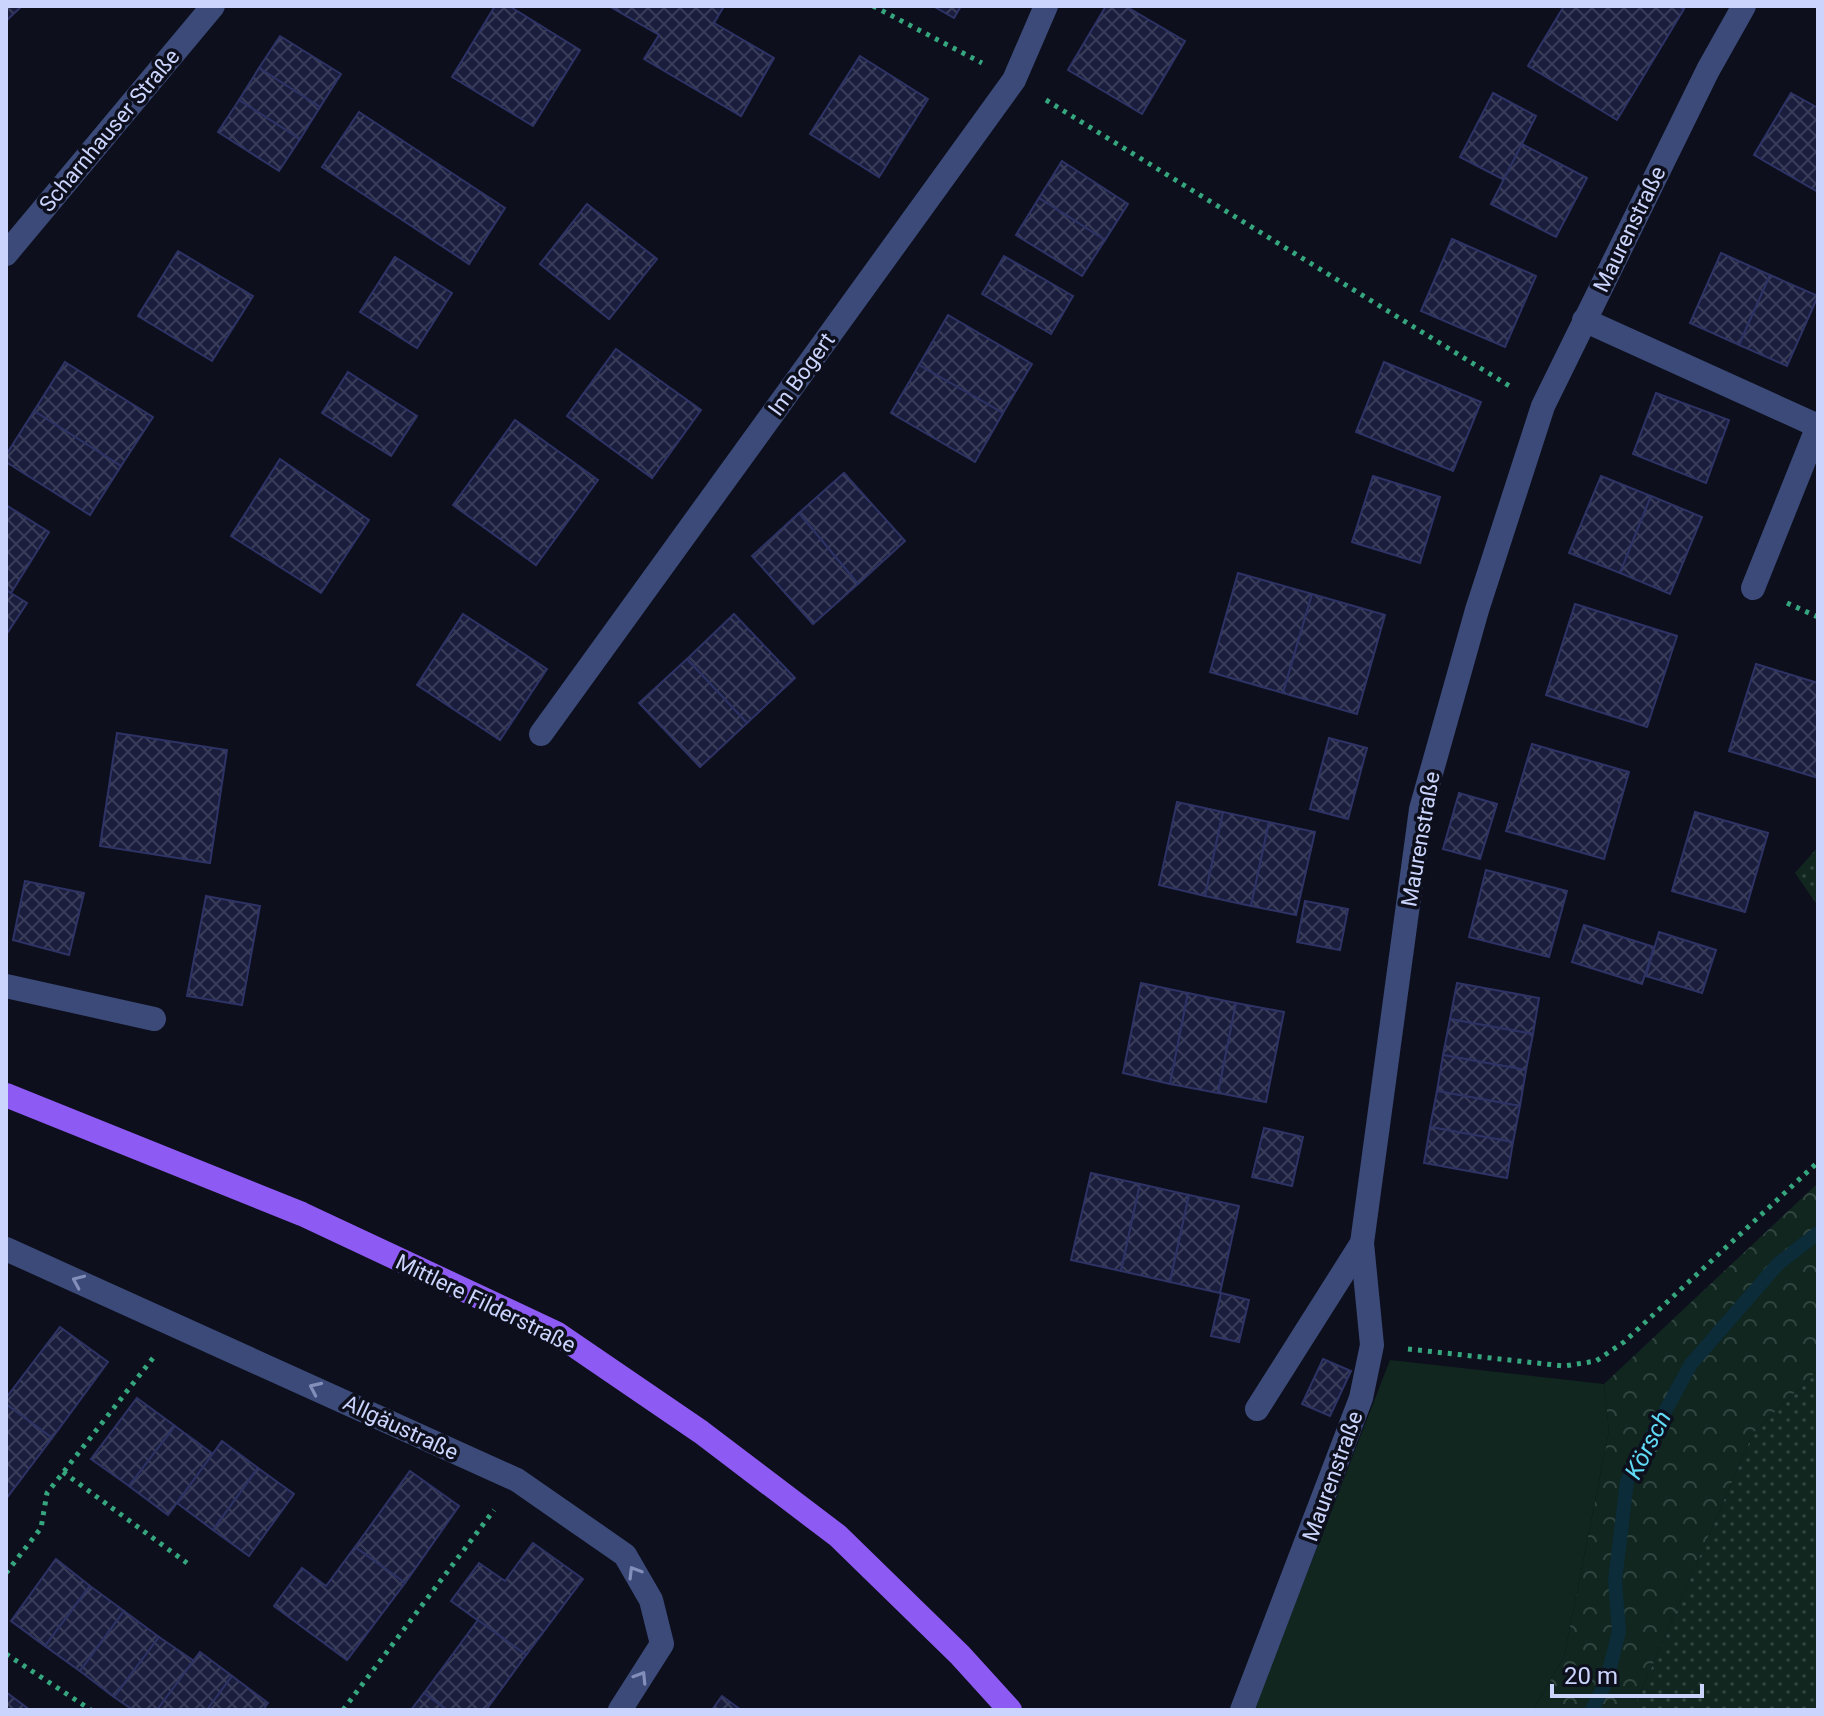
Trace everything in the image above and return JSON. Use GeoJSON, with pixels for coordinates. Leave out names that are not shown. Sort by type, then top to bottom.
{"type":"FeatureCollection","features":[{"type":"Feature","properties":{"kind":"main road","name":"Mittlere Filderstraße"},"geometry":{"type":"LineString","coordinates":[[6,1095],[302,1214],[556,1333],[701,1432],[838,1536],[960,1655],[1010,1710]]}},
{"type":"Feature","properties":{"kind":"street","name":"Scharnhauser Straße"},"geometry":{"type":"LineString","coordinates":[[6,254],[213,6]]}},
{"type":"Feature","properties":{"kind":"street","name":"Im Bogert"},"geometry":{"type":"LineString","coordinates":[[541,734],[1014,80],[1046,6]]}},
{"type":"Feature","properties":{"kind":"street","name":"Maurenstraße"},"geometry":{"type":"LineString","coordinates":[[1242,1710],[1361,1398],[1372,1345],[1362,1243],[1421,809],[1477,610],[1543,406],[1708,70],[1744,6]]}},
{"type":"Feature","properties":{"kind":"street"},"geometry":{"type":"LineString","coordinates":[[1584,320],[1818,426],[1753,588]]}},
{"type":"Feature","properties":{"kind":"street"},"geometry":{"type":"LineString","coordinates":[[6,986],[154,1019]]}},
{"type":"Feature","properties":{"kind":"street"},"geometry":{"type":"LineString","coordinates":[[1257,1409],[1362,1243]]}},
{"type":"Feature","properties":{"kind":"street","name":"Allgäustraße"},"geometry":{"type":"LineString","coordinates":[[6,1249],[517,1480],[625,1555],[651,1600],[662,1644],[620,1710]]}},
{"type":"Feature","properties":{"kind":"path"},"geometry":{"type":"LineString","coordinates":[[873,6],[1014,80],[1497,379]]}},
{"type":"Feature","properties":{"kind":"path"},"geometry":{"type":"LineString","coordinates":[[1372,1345],[1564,1366],[1596,1361],[1624,1342],[1818,1162]]}},
{"type":"Feature","properties":{"kind":"path"},"geometry":{"type":"LineString","coordinates":[[6,1573],[41,1528],[47,1493],[179,1326]]}},
{"type":"Feature","properties":{"kind":"path"},"geometry":{"type":"LineString","coordinates":[[63,1472],[187,1563]]}},
{"type":"Feature","properties":{"kind":"path"},"geometry":{"type":"LineString","coordinates":[[343,1710],[517,1480]]}},
{"type":"Feature","properties":{"kind":"path"},"geometry":{"type":"LineString","coordinates":[[6,1654],[88,1709]]}},
{"type":"Feature","properties":{"kind":"green space"},"geometry":{"type":"Polygon","coordinates":[[[1818,847],[1818,906],[1795,873],[1818,847]]]}},
{"type":"Feature","properties":{"kind":"green space"},"geometry":{"type":"Polygon","coordinates":[[[1818,1183],[1818,1370],[1753,1433],[1633,1710],[1533,1710],[1564,1657],[1609,1431],[1604,1384],[1818,1183]]]}},
{"type":"Feature","properties":{"kind":"green space"},"geometry":{"type":"Polygon","coordinates":[[[1390,1360],[1604,1384],[1609,1431],[1564,1657],[1533,1710],[1254,1710],[1390,1360]]]}},
{"type":"Feature","properties":{"kind":"green space"},"geometry":{"type":"Polygon","coordinates":[[[1818,1370],[1818,1710],[1633,1710],[1753,1433],[1818,1370]]]}},
{"type":"Feature","properties":{"kind":"building"},"geometry":{"type":"Polygon","coordinates":[[[6,6],[22,6],[6,21],[6,6]]]}},
{"type":"Feature","properties":{"kind":"building"},"geometry":{"type":"Polygon","coordinates":[[[495,6],[509,6],[580,50],[533,126],[452,77],[495,6]]]}},
{"type":"Feature","properties":{"kind":"building"},"geometry":{"type":"Polygon","coordinates":[[[609,6],[724,6],[714,23],[774,58],[741,116],[644,59],[659,35],[609,6]]]}},
{"type":"Feature","properties":{"kind":"building"},"geometry":{"type":"Polygon","coordinates":[[[933,6],[961,6],[954,18],[933,6]]]}},
{"type":"Feature","properties":{"kind":"building"},"geometry":{"type":"Polygon","coordinates":[[[1106,6],[1125,6],[1185,41],[1142,114],[1068,70],[1106,6]]]}},
{"type":"Feature","properties":{"kind":"building"},"geometry":{"type":"Polygon","coordinates":[[[1564,6],[1678,6],[1684,9],[1617,120],[1528,66],[1564,6]]]}},
{"type":"Feature","properties":{"kind":"building"},"geometry":{"type":"Polygon","coordinates":[[[280,36],[341,74],[320,107],[259,68],[280,36]]]}},
{"type":"Feature","properties":{"kind":"building"},"geometry":{"type":"Polygon","coordinates":[[[860,56],[928,99],[879,177],[810,134],[860,56]]]}},
{"type":"Feature","properties":{"kind":"building"},"geometry":{"type":"Polygon","coordinates":[[[259,68],[320,107],[300,139],[239,100],[259,68]]]}},
{"type":"Feature","properties":{"kind":"building"},"geometry":{"type":"Polygon","coordinates":[[[1493,93],[1536,116],[1504,180],[1460,157],[1493,93]]]}},
{"type":"Feature","properties":{"kind":"building"},"geometry":{"type":"Polygon","coordinates":[[[1791,93],[1818,108],[1818,192],[1754,155],[1791,93]]]}},
{"type":"Feature","properties":{"kind":"building"},"geometry":{"type":"Polygon","coordinates":[[[239,100],[300,139],[279,171],[218,132],[239,100]]]}},
{"type":"Feature","properties":{"kind":"building"},"geometry":{"type":"Polygon","coordinates":[[[359,112],[505,208],[469,264],[322,167],[359,112]]]}},
{"type":"Feature","properties":{"kind":"building"},"geometry":{"type":"Polygon","coordinates":[[[1522,144],[1587,178],[1556,237],[1491,204],[1522,144]]]}},
{"type":"Feature","properties":{"kind":"building"},"geometry":{"type":"Polygon","coordinates":[[[1062,161],[1128,204],[1105,240],[1039,198],[1062,161]]]}},
{"type":"Feature","properties":{"kind":"building"},"geometry":{"type":"Polygon","coordinates":[[[1039,198],[1105,240],[1082,276],[1016,235],[1039,198]]]}},
{"type":"Feature","properties":{"kind":"building"},"geometry":{"type":"Polygon","coordinates":[[[587,204],[657,259],[609,319],[540,264],[587,204]]]}},
{"type":"Feature","properties":{"kind":"building"},"geometry":{"type":"Polygon","coordinates":[[[1452,239],[1536,276],[1505,347],[1421,311],[1452,239]]]}},
{"type":"Feature","properties":{"kind":"building"},"geometry":{"type":"Polygon","coordinates":[[[178,251],[253,296],[212,361],[138,316],[178,251]]]}},
{"type":"Feature","properties":{"kind":"building"},"geometry":{"type":"Polygon","coordinates":[[[1721,253],[1770,275],[1739,345],[1690,323],[1721,253]]]}},
{"type":"Feature","properties":{"kind":"building"},"geometry":{"type":"Polygon","coordinates":[[[1004,256],[1073,296],[1051,334],[982,294],[1004,256]]]}},
{"type":"Feature","properties":{"kind":"building"},"geometry":{"type":"Polygon","coordinates":[[[395,257],[452,293],[417,348],[360,312],[395,257]]]}},
{"type":"Feature","properties":{"kind":"building"},"geometry":{"type":"Polygon","coordinates":[[[1770,275],[1818,296],[1787,366],[1739,345],[1770,275]]]}},
{"type":"Feature","properties":{"kind":"building"},"geometry":{"type":"Polygon","coordinates":[[[948,315],[1032,364],[1003,413],[919,365],[948,315]]]}},
{"type":"Feature","properties":{"kind":"building"},"geometry":{"type":"Polygon","coordinates":[[[616,349],[701,410],[652,478],[567,416],[616,349]]]}},
{"type":"Feature","properties":{"kind":"building"},"geometry":{"type":"Polygon","coordinates":[[[65,362],[153,417],[121,466],[34,411],[65,362]]]}},
{"type":"Feature","properties":{"kind":"building"},"geometry":{"type":"Polygon","coordinates":[[[1384,362],[1481,402],[1453,471],[1356,432],[1384,362]]]}},
{"type":"Feature","properties":{"kind":"building"},"geometry":{"type":"Polygon","coordinates":[[[919,365],[1003,413],[975,462],[891,413],[919,365]]]}},
{"type":"Feature","properties":{"kind":"building"},"geometry":{"type":"Polygon","coordinates":[[[348,372],[417,416],[391,456],[322,413],[348,372]]]}},
{"type":"Feature","properties":{"kind":"building"},"geometry":{"type":"Polygon","coordinates":[[[1656,393],[1729,420],[1706,483],[1633,454],[1656,393]]]}},
{"type":"Feature","properties":{"kind":"building"},"geometry":{"type":"Polygon","coordinates":[[[34,411],[121,466],[90,515],[6,462],[6,455],[34,411]]]}},
{"type":"Feature","properties":{"kind":"building"},"geometry":{"type":"Polygon","coordinates":[[[515,420],[598,480],[536,565],[453,505],[515,420]]]}},
{"type":"Feature","properties":{"kind":"building"},"geometry":{"type":"Polygon","coordinates":[[[280,459],[369,520],[321,593],[231,536],[280,459]]]}},
{"type":"Feature","properties":{"kind":"building"},"geometry":{"type":"Polygon","coordinates":[[[844,473],[905,541],[858,584],[799,513],[844,473]]]}},
{"type":"Feature","properties":{"kind":"building"},"geometry":{"type":"Polygon","coordinates":[[[1373,476],[1440,497],[1420,563],[1352,542],[1373,476]]]}},
{"type":"Feature","properties":{"kind":"building"},"geometry":{"type":"Polygon","coordinates":[[[1601,476],[1651,496],[1620,573],[1569,553],[1601,476]]]}},
{"type":"Feature","properties":{"kind":"building"},"geometry":{"type":"Polygon","coordinates":[[[1651,496],[1702,517],[1670,594],[1620,573],[1651,496]]]}},
{"type":"Feature","properties":{"kind":"building"},"geometry":{"type":"Polygon","coordinates":[[[6,505],[49,532],[11,593],[6,590],[6,505]]]}},
{"type":"Feature","properties":{"kind":"building"},"geometry":{"type":"Polygon","coordinates":[[[799,513],[858,584],[813,624],[752,556],[799,513]]]}},
{"type":"Feature","properties":{"kind":"building"},"geometry":{"type":"Polygon","coordinates":[[[1238,573],[1312,594],[1283,693],[1210,672],[1238,573]]]}},
{"type":"Feature","properties":{"kind":"building"},"geometry":{"type":"Polygon","coordinates":[[[6,590],[27,603],[6,635],[6,590]]]}},
{"type":"Feature","properties":{"kind":"building"},"geometry":{"type":"Polygon","coordinates":[[[1312,594],[1385,615],[1357,714],[1283,693],[1312,594]]]}},
{"type":"Feature","properties":{"kind":"building"},"geometry":{"type":"Polygon","coordinates":[[[1575,604],[1677,636],[1647,727],[1546,695],[1575,604]]]}},
{"type":"Feature","properties":{"kind":"building"},"geometry":{"type":"Polygon","coordinates":[[[463,614],[547,669],[500,740],[417,685],[463,614]]]}},
{"type":"Feature","properties":{"kind":"building"},"geometry":{"type":"Polygon","coordinates":[[[734,614],[795,678],[747,723],[687,659],[734,614]]]}},
{"type":"Feature","properties":{"kind":"building"},"geometry":{"type":"Polygon","coordinates":[[[687,659],[747,723],[700,767],[639,703],[687,659]]]}},
{"type":"Feature","properties":{"kind":"building"},"geometry":{"type":"Polygon","coordinates":[[[1756,664],[1818,683],[1818,778],[1729,751],[1756,664]]]}},
{"type":"Feature","properties":{"kind":"building"},"geometry":{"type":"Polygon","coordinates":[[[117,733],[227,750],[210,863],[100,846],[117,733]]]}},
{"type":"Feature","properties":{"kind":"building"},"geometry":{"type":"Polygon","coordinates":[[[1329,738],[1367,748],[1348,819],[1310,809],[1329,738]]]}},
{"type":"Feature","properties":{"kind":"building"},"geometry":{"type":"Polygon","coordinates":[[[1532,744],[1629,772],[1604,859],[1506,831],[1532,744]]]}},
{"type":"Feature","properties":{"kind":"building"},"geometry":{"type":"Polygon","coordinates":[[[1459,793],[1497,804],[1480,859],[1443,849],[1459,793]]]}},
{"type":"Feature","properties":{"kind":"building"},"geometry":{"type":"Polygon","coordinates":[[[1177,802],[1223,812],[1205,896],[1159,885],[1177,802]]]}},
{"type":"Feature","properties":{"kind":"building"},"geometry":{"type":"Polygon","coordinates":[[[1223,812],[1269,822],[1251,906],[1205,896],[1223,812]]]}},
{"type":"Feature","properties":{"kind":"building"},"geometry":{"type":"Polygon","coordinates":[[[1695,812],[1768,833],[1745,912],[1672,891],[1695,812]]]}},
{"type":"Feature","properties":{"kind":"building"},"geometry":{"type":"Polygon","coordinates":[[[1269,822],[1315,832],[1296,915],[1251,906],[1269,822]]]}},
{"type":"Feature","properties":{"kind":"building"},"geometry":{"type":"Polygon","coordinates":[[[1486,870],[1567,891],[1549,957],[1469,937],[1486,870]]]}},
{"type":"Feature","properties":{"kind":"building"},"geometry":{"type":"Polygon","coordinates":[[[25,881],[84,893],[69,955],[13,940],[25,881]]]}},
{"type":"Feature","properties":{"kind":"building"},"geometry":{"type":"Polygon","coordinates":[[[206,896],[260,906],[242,1005],[187,996],[206,896]]]}},
{"type":"Feature","properties":{"kind":"building"},"geometry":{"type":"Polygon","coordinates":[[[1305,901],[1348,909],[1340,950],[1297,942],[1305,901]]]}},
{"type":"Feature","properties":{"kind":"building"},"geometry":{"type":"Polygon","coordinates":[[[1584,925],[1654,947],[1642,984],[1572,962],[1584,925]]]}},
{"type":"Feature","properties":{"kind":"building"},"geometry":{"type":"Polygon","coordinates":[[[1659,932],[1716,950],[1702,993],[1646,976],[1659,932]]]}},
{"type":"Feature","properties":{"kind":"building"},"geometry":{"type":"Polygon","coordinates":[[[1141,983],[1188,993],[1170,1084],[1123,1073],[1141,983]]]}},
{"type":"Feature","properties":{"kind":"building"},"geometry":{"type":"Polygon","coordinates":[[[1457,983],[1539,998],[1533,1034],[1450,1019],[1457,983]]]}},
{"type":"Feature","properties":{"kind":"building"},"geometry":{"type":"Polygon","coordinates":[[[1188,993],[1236,1003],[1218,1093],[1170,1084],[1188,993]]]}},
{"type":"Feature","properties":{"kind":"building"},"geometry":{"type":"Polygon","coordinates":[[[1236,1003],[1284,1012],[1266,1102],[1218,1093],[1236,1003]]]}},
{"type":"Feature","properties":{"kind":"building"},"geometry":{"type":"Polygon","coordinates":[[[1450,1019],[1533,1034],[1526,1070],[1443,1055],[1450,1019]]]}},
{"type":"Feature","properties":{"kind":"building"},"geometry":{"type":"Polygon","coordinates":[[[1443,1055],[1526,1070],[1520,1106],[1437,1091],[1443,1055]]]}},
{"type":"Feature","properties":{"kind":"building"},"geometry":{"type":"Polygon","coordinates":[[[1437,1091],[1520,1106],[1513,1142],[1430,1127],[1437,1091]]]}},
{"type":"Feature","properties":{"kind":"building"},"geometry":{"type":"Polygon","coordinates":[[[1430,1127],[1513,1142],[1507,1178],[1424,1163],[1430,1127]]]}},
{"type":"Feature","properties":{"kind":"building"},"geometry":{"type":"Polygon","coordinates":[[[1264,1128],[1303,1137],[1292,1186],[1252,1177],[1264,1128]]]}},
{"type":"Feature","properties":{"kind":"building"},"geometry":{"type":"Polygon","coordinates":[[[1091,1173],[1140,1184],[1121,1271],[1071,1260],[1091,1173]]]}},
{"type":"Feature","properties":{"kind":"building"},"geometry":{"type":"Polygon","coordinates":[[[1140,1184],[1189,1195],[1170,1282],[1121,1271],[1140,1184]]]}},
{"type":"Feature","properties":{"kind":"building"},"geometry":{"type":"Polygon","coordinates":[[[1189,1195],[1239,1206],[1220,1293],[1170,1282],[1189,1195]]]}},
{"type":"Feature","properties":{"kind":"building"},"geometry":{"type":"Polygon","coordinates":[[[1221,1293],[1249,1300],[1239,1342],[1211,1336],[1221,1293]]]}},
{"type":"Feature","properties":{"kind":"building"},"geometry":{"type":"Polygon","coordinates":[[[60,1327],[108,1362],[52,1438],[6,1404],[6,1398],[60,1327]]]}},
{"type":"Feature","properties":{"kind":"building"},"geometry":{"type":"Polygon","coordinates":[[[1323,1359],[1351,1371],[1330,1416],[1302,1404],[1323,1359]]]}},
{"type":"Feature","properties":{"kind":"building"},"geometry":{"type":"Polygon","coordinates":[[[137,1398],[175,1426],[129,1486],[91,1459],[137,1398]]]}},
{"type":"Feature","properties":{"kind":"building"},"geometry":{"type":"Polygon","coordinates":[[[6,1404],[52,1438],[6,1499],[6,1404]]]}},
{"type":"Feature","properties":{"kind":"building"},"geometry":{"type":"Polygon","coordinates":[[[175,1426],[213,1454],[168,1515],[129,1486],[175,1426]]]}},
{"type":"Feature","properties":{"kind":"building"},"geometry":{"type":"Polygon","coordinates":[[[222,1441],[258,1468],[213,1530],[177,1503],[222,1441]]]}},
{"type":"Feature","properties":{"kind":"building"},"geometry":{"type":"Polygon","coordinates":[[[258,1468],[294,1494],[249,1556],[213,1530],[258,1468]]]}},
{"type":"Feature","properties":{"kind":"building"},"geometry":{"type":"Polygon","coordinates":[[[410,1471],[459,1506],[405,1583],[355,1547],[410,1471]]]}},
{"type":"Feature","properties":{"kind":"building"},"geometry":{"type":"Polygon","coordinates":[[[533,1543],[583,1579],[526,1655],[451,1601],[479,1563],[505,1581],[533,1543]]]}},
{"type":"Feature","properties":{"kind":"building"},"geometry":{"type":"Polygon","coordinates":[[[355,1547],[405,1583],[347,1660],[274,1606],[302,1568],[326,1586],[355,1547]]]}},
{"type":"Feature","properties":{"kind":"building"},"geometry":{"type":"Polygon","coordinates":[[[56,1559],[90,1586],[45,1646],[11,1621],[56,1559]]]}},
{"type":"Feature","properties":{"kind":"building"},"geometry":{"type":"Polygon","coordinates":[[[90,1586],[124,1611],[80,1671],[45,1646],[90,1586]]]}},
{"type":"Feature","properties":{"kind":"building"},"geometry":{"type":"Polygon","coordinates":[[[124,1611],[159,1637],[114,1697],[80,1671],[124,1611]]]}},
{"type":"Feature","properties":{"kind":"building"},"geometry":{"type":"Polygon","coordinates":[[[478,1620],[526,1655],[486,1710],[447,1710],[424,1693],[478,1620]]]}},
{"type":"Feature","properties":{"kind":"building"},"geometry":{"type":"Polygon","coordinates":[[[159,1637],[194,1661],[157,1710],[133,1710],[114,1697],[159,1637]]]}},
{"type":"Feature","properties":{"kind":"building"},"geometry":{"type":"Polygon","coordinates":[[[200,1652],[232,1676],[207,1710],[157,1710],[200,1652]]]}},
{"type":"Feature","properties":{"kind":"building"},"geometry":{"type":"Polygon","coordinates":[[[232,1676],[268,1703],[263,1710],[207,1710],[232,1676]]]}},
{"type":"Feature","properties":{"kind":"building"},"geometry":{"type":"Polygon","coordinates":[[[6,1692],[30,1710],[6,1710],[6,1692]]]}},
{"type":"Feature","properties":{"kind":"building"},"geometry":{"type":"Polygon","coordinates":[[[424,1693],[447,1710],[411,1710],[424,1693]]]}},
{"type":"Feature","properties":{"kind":"building"},"geometry":{"type":"Polygon","coordinates":[[[722,1696],[741,1710],[712,1710],[722,1696]]]}},
{"type":"Feature","properties":{"kind":"waterway","name":"Körsch"},"geometry":{"type":"LineString","coordinates":[[1592,1710],[1607,1680],[1619,1631],[1615,1581],[1627,1481],[1691,1364],[1778,1264],[1818,1233]]}}]}
